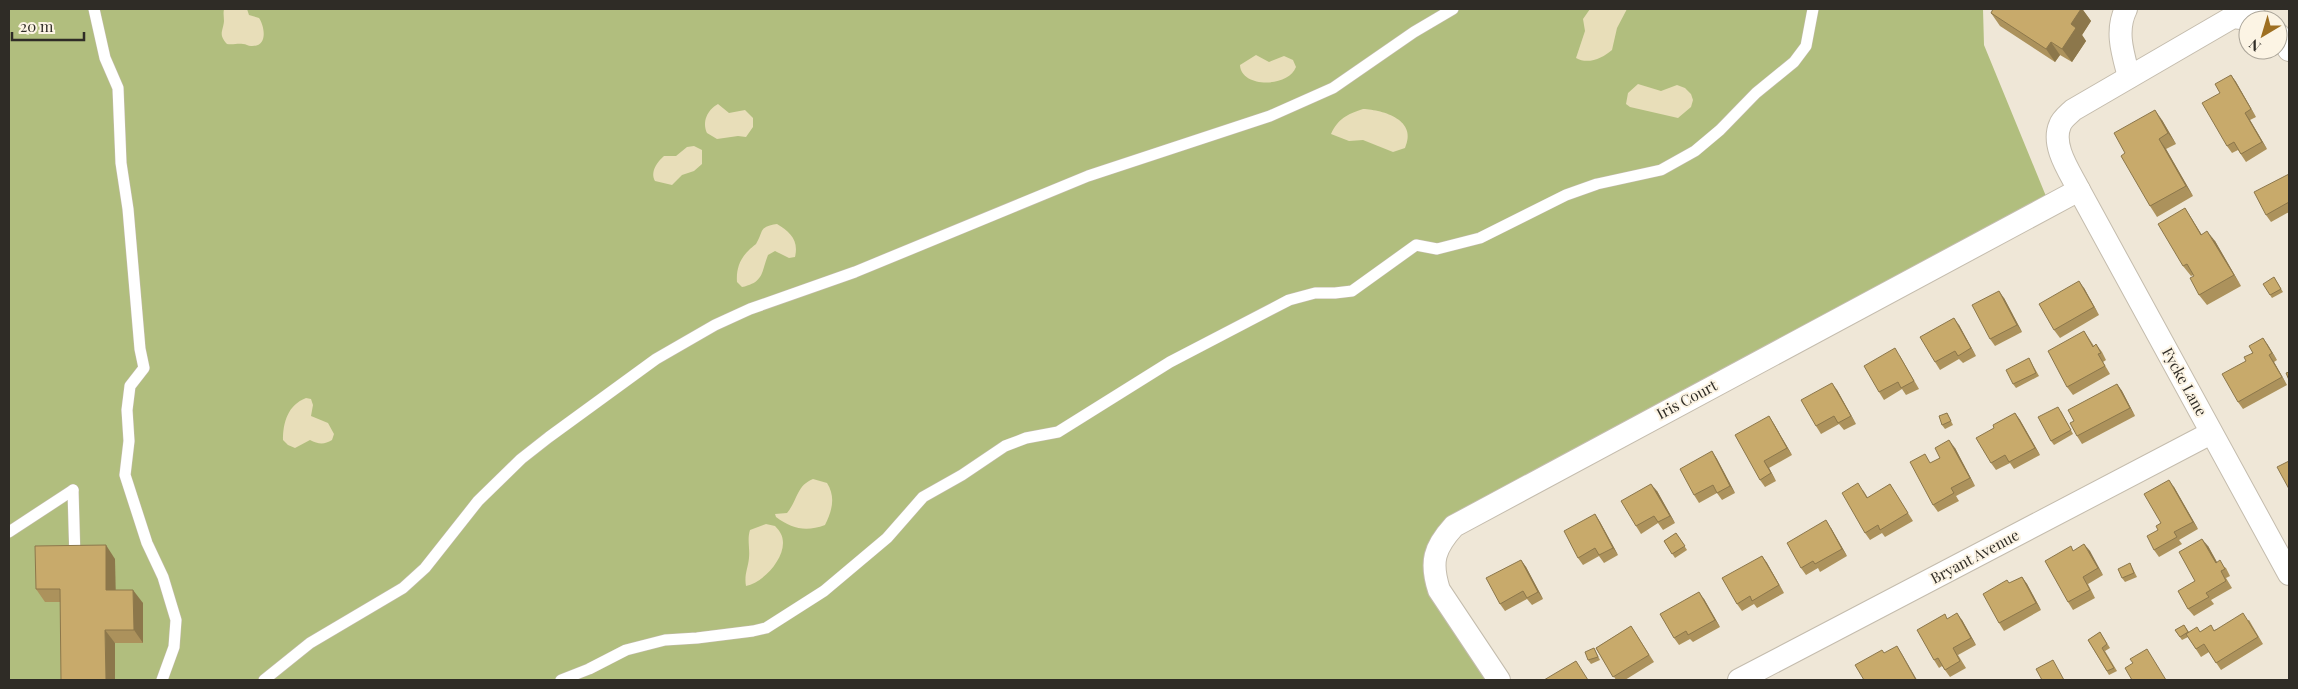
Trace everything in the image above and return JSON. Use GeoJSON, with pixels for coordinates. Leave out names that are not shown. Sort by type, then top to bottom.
{"type":"FeatureCollection","features":[{"type":"Feature","properties":{"kind":"street"},"geometry":{"type":"LineString","coordinates":[[2126,9],[2122,18],[2120,45],[2129,77]]}},
{"type":"Feature","properties":{"kind":"street","name":"Fycke Lane"},"geometry":{"type":"LineString","coordinates":[[2238,18],[2233,17],[2073,110],[2060,124],[2057,141],[2079,190],[2289,574]]}},
{"type":"Feature","properties":{"kind":"street","name":"Iris Court"},"geometry":{"type":"LineString","coordinates":[[1499,680],[1439,590],[1436,581],[1434,573],[1435,555],[1442,539],[1454,526],[2079,190]]}},
{"type":"Feature","properties":{"kind":"street","name":"Bryant Avenue"},"geometry":{"type":"LineString","coordinates":[[1739,680],[2211,433]]}},
{"type":"Feature","properties":{"kind":"lane"},"geometry":{"type":"LineString","coordinates":[[94,9],[105,58],[118,88],[121,163],[128,210],[140,349],[144,368],[130,386],[127,410],[129,441],[125,475],[147,543],[163,577],[176,620],[174,647],[162,680]]}},
{"type":"Feature","properties":{"kind":"lane"},"geometry":{"type":"LineString","coordinates":[[264,680],[310,643],[403,588],[426,568],[478,501],[521,459],[656,359],[715,325],[750,308],[855,272],[1088,176],[1270,116],[1333,88],[1414,32],[1453,9]]}},
{"type":"Feature","properties":{"kind":"lane"},"geometry":{"type":"LineString","coordinates":[[561,680],[589,669],[626,650],[665,640],[712,637],[766,628],[824,591],[887,538],[923,497],[962,475],[1005,446],[1026,438],[1058,432],[1170,362],[1289,300],[1314,293],[1352,291],[1416,245],[1436,249],[1480,238],[1566,195],[1606,182],[1661,170],[1695,151],[1720,130],[1756,93],[1794,62],[1806,46],[1811,30],[1813,9]]}},
{"type":"Feature","properties":{"kind":"lane"},"geometry":{"type":"LineString","coordinates":[[9,532],[73,490],[75,559]]}},
{"type":"Feature","properties":{"kind":"green space"},"geometry":{"type":"Polygon","coordinates":[[[9,9],[1983,9],[1984,45],[2050,206],[1454,526],[1434,573],[1499,680],[9,680],[9,9]]]}},
{"type":"Feature","properties":{"kind":"sand"},"geometry":{"type":"Polygon","coordinates":[[[224,9],[247,9],[249,15],[259,18],[264,31],[263,40],[251,46],[227,44],[222,35],[224,9]]]}},
{"type":"Feature","properties":{"kind":"sand"},"geometry":{"type":"Polygon","coordinates":[[[1590,9],[1627,9],[1617,28],[1612,50],[1600,58],[1585,61],[1576,58],[1585,31],[1583,19],[1590,9]]]}},
{"type":"Feature","properties":{"kind":"sand"},"geometry":{"type":"Polygon","coordinates":[[[1256,55],[1269,62],[1284,56],[1293,60],[1296,67],[1284,79],[1275,82],[1256,81],[1242,73],[1240,65],[1256,55]]]}},
{"type":"Feature","properties":{"kind":"sand"},"geometry":{"type":"Polygon","coordinates":[[[1638,84],[1661,91],[1677,85],[1685,88],[1691,94],[1693,100],[1691,107],[1678,118],[1630,107],[1626,104],[1628,93],[1638,84]]]}},
{"type":"Feature","properties":{"kind":"sand"},"geometry":{"type":"Polygon","coordinates":[[[718,104],[729,113],[745,110],[753,118],[753,127],[746,137],[738,136],[717,139],[707,133],[706,117],[718,104]]]}},
{"type":"Feature","properties":{"kind":"sand"},"geometry":{"type":"Polygon","coordinates":[[[1363,109],[1389,114],[1397,118],[1407,130],[1408,138],[1405,148],[1393,152],[1363,140],[1349,141],[1331,134],[1337,124],[1344,118],[1363,109]]]}},
{"type":"Feature","properties":{"kind":"sand"},"geometry":{"type":"Polygon","coordinates":[[[694,146],[702,150],[702,164],[694,171],[682,175],[672,185],[655,181],[653,174],[655,167],[664,156],[676,156],[687,147],[694,146]]]}},
{"type":"Feature","properties":{"kind":"sand"},"geometry":{"type":"Polygon","coordinates":[[[777,224],[792,237],[796,246],[795,257],[789,258],[775,251],[768,255],[761,276],[749,285],[742,287],[737,282],[738,268],[741,260],[756,244],[764,228],[777,224]]]}},
{"type":"Feature","properties":{"kind":"sand"},"geometry":{"type":"Polygon","coordinates":[[[306,398],[311,399],[313,405],[311,416],[328,423],[334,434],[332,440],[326,443],[310,440],[295,448],[283,440],[284,427],[291,410],[306,398]]]}},
{"type":"Feature","properties":{"kind":"sand"},"geometry":{"type":"Polygon","coordinates":[[[813,479],[827,483],[830,488],[831,509],[825,525],[805,529],[794,527],[776,517],[775,514],[787,513],[803,485],[813,479]]]}},
{"type":"Feature","properties":{"kind":"sand"},"geometry":{"type":"Polygon","coordinates":[[[766,524],[775,526],[780,532],[783,540],[782,550],[776,564],[765,576],[759,581],[746,586],[745,578],[749,558],[750,530],[766,524]]]}},
{"type":"Feature","properties":{"kind":"building"},"geometry":{"type":"Polygon","coordinates":[[[1993,9],[2081,9],[2071,24],[2076,28],[2062,49],[2051,42],[2046,49],[1991,13],[1993,9]]]}},
{"type":"Feature","properties":{"kind":"building"},"geometry":{"type":"Polygon","coordinates":[[[2231,75],[2251,109],[2245,113],[2262,142],[2241,154],[2234,142],[2227,146],[2202,103],[2220,93],[2215,84],[2231,75]]]}},
{"type":"Feature","properties":{"kind":"building"},"geometry":{"type":"Polygon","coordinates":[[[2155,110],[2168,133],[2159,139],[2186,186],[2150,206],[2121,156],[2125,153],[2114,133],[2155,110]]]}},
{"type":"Feature","properties":{"kind":"building"},"geometry":{"type":"Polygon","coordinates":[[[2289,174],[2289,202],[2266,215],[2254,192],[2289,174]]]}},
{"type":"Feature","properties":{"kind":"building"},"geometry":{"type":"Polygon","coordinates":[[[2185,208],[2201,235],[2207,231],[2234,275],[2199,295],[2190,278],[2194,276],[2187,264],[2183,266],[2158,224],[2185,208]]]}},
{"type":"Feature","properties":{"kind":"building"},"geometry":{"type":"Polygon","coordinates":[[[2274,277],[2281,289],[2270,295],[2263,284],[2274,277]]]}},
{"type":"Feature","properties":{"kind":"building"},"geometry":{"type":"Polygon","coordinates":[[[2079,281],[2094,307],[2054,330],[2039,304],[2079,281]]]}},
{"type":"Feature","properties":{"kind":"building"},"geometry":{"type":"Polygon","coordinates":[[[1999,291],[2017,325],[1990,339],[1972,305],[1999,291]]]}},
{"type":"Feature","properties":{"kind":"building"},"geometry":{"type":"Polygon","coordinates":[[[1954,318],[1971,348],[1958,356],[1955,351],[1935,362],[1920,337],[1954,318]]]}},
{"type":"Feature","properties":{"kind":"building"},"geometry":{"type":"Polygon","coordinates":[[[2084,331],[2093,347],[2096,344],[2101,353],[2098,354],[2105,366],[2067,387],[2048,351],[2084,331]]]}},
{"type":"Feature","properties":{"kind":"building"},"geometry":{"type":"Polygon","coordinates":[[[2263,338],[2272,353],[2269,355],[2282,377],[2238,402],[2222,374],[2246,361],[2244,357],[2253,353],[2249,346],[2263,338]]]}},
{"type":"Feature","properties":{"kind":"building"},"geometry":{"type":"Polygon","coordinates":[[[1895,348],[1914,381],[1901,388],[1898,382],[1879,392],[1864,366],[1895,348]]]}},
{"type":"Feature","properties":{"kind":"building"},"geometry":{"type":"Polygon","coordinates":[[[2029,358],[2036,373],[2013,384],[2006,370],[2029,358]]]}},
{"type":"Feature","properties":{"kind":"building"},"geometry":{"type":"Polygon","coordinates":[[[1832,383],[1851,416],[1838,423],[1834,416],[1816,426],[1801,400],[1832,383]]]}},
{"type":"Feature","properties":{"kind":"building"},"geometry":{"type":"Polygon","coordinates":[[[2117,384],[2130,408],[2077,436],[2070,423],[2074,421],[2068,410],[2117,384]]]}},
{"type":"Feature","properties":{"kind":"building"},"geometry":{"type":"Polygon","coordinates":[[[2058,407],[2071,430],[2051,441],[2038,417],[2058,407]]]}},
{"type":"Feature","properties":{"kind":"building"},"geometry":{"type":"Polygon","coordinates":[[[1947,413],[1951,421],[1942,425],[1939,416],[1947,413]]]}},
{"type":"Feature","properties":{"kind":"building"},"geometry":{"type":"Polygon","coordinates":[[[2015,413],[2035,448],[2009,462],[2005,455],[1991,463],[1976,438],[1994,428],[1993,425],[2015,413]]]}},
{"type":"Feature","properties":{"kind":"building"},"geometry":{"type":"Polygon","coordinates":[[[1769,416],[1787,448],[1764,461],[1771,473],[1760,480],[1735,435],[1769,416]]]}},
{"type":"Feature","properties":{"kind":"building"},"geometry":{"type":"Polygon","coordinates":[[[1949,440],[1970,478],[1951,488],[1954,493],[1933,505],[1910,462],[1925,454],[1930,463],[1940,458],[1935,448],[1949,440]]]}},
{"type":"Feature","properties":{"kind":"building"},"geometry":{"type":"Polygon","coordinates":[[[1712,451],[1730,486],[1717,493],[1713,485],[1694,495],[1680,469],[1712,451]]]}},
{"type":"Feature","properties":{"kind":"building"},"geometry":{"type":"Polygon","coordinates":[[[2289,461],[2289,489],[2277,467],[2289,461]]]}},
{"type":"Feature","properties":{"kind":"building"},"geometry":{"type":"Polygon","coordinates":[[[2169,480],[2193,522],[2174,532],[2177,537],[2154,550],[2147,536],[2158,530],[2156,526],[2161,523],[2144,494],[2169,480]]]}},
{"type":"Feature","properties":{"kind":"building"},"geometry":{"type":"Polygon","coordinates":[[[1858,483],[1867,498],[1890,484],[1908,513],[1880,530],[1878,525],[1865,533],[1842,493],[1858,483]]]}},
{"type":"Feature","properties":{"kind":"building"},"geometry":{"type":"Polygon","coordinates":[[[1651,484],[1670,516],[1658,522],[1654,516],[1636,526],[1621,501],[1651,484]]]}},
{"type":"Feature","properties":{"kind":"building"},"geometry":{"type":"Polygon","coordinates":[[[1595,514],[1613,548],[1599,555],[1595,548],[1578,558],[1564,531],[1595,514]]]}},
{"type":"Feature","properties":{"kind":"building"},"geometry":{"type":"Polygon","coordinates":[[[1826,520],[1842,549],[1815,564],[1813,561],[1801,568],[1787,543],[1826,520]]]}},
{"type":"Feature","properties":{"kind":"building"},"geometry":{"type":"Polygon","coordinates":[[[1676,533],[1685,546],[1672,554],[1664,541],[1676,533]]]}},
{"type":"Feature","properties":{"kind":"building"},"geometry":{"type":"Polygon","coordinates":[[[2202,539],[2216,563],[2220,560],[2225,569],[2221,571],[2226,581],[2206,593],[2209,597],[2188,609],[2178,591],[2195,581],[2179,552],[2202,539]]]}},
{"type":"Feature","properties":{"kind":"building"},"geometry":{"type":"Polygon","coordinates":[[[2084,544],[2098,568],[2083,577],[2090,590],[2068,602],[2045,561],[2071,546],[2073,551],[2084,544]]]}},
{"type":"Feature","properties":{"kind":"building"},"geometry":{"type":"Polygon","coordinates":[[[106,545],[106,590],[133,590],[134,630],[105,630],[106,680],[61,680],[60,589],[36,589],[35,546],[106,545]]]}},
{"type":"Feature","properties":{"kind":"building"},"geometry":{"type":"Polygon","coordinates":[[[1762,556],[1779,585],[1752,601],[1750,596],[1737,604],[1722,578],[1762,556]]]}},
{"type":"Feature","properties":{"kind":"building"},"geometry":{"type":"Polygon","coordinates":[[[1521,560],[1538,592],[1527,598],[1523,591],[1500,604],[1486,578],[1521,560]]]}},
{"type":"Feature","properties":{"kind":"building"},"geometry":{"type":"Polygon","coordinates":[[[2130,563],[2134,573],[2122,578],[2118,569],[2130,563]]]}},
{"type":"Feature","properties":{"kind":"building"},"geometry":{"type":"Polygon","coordinates":[[[2022,577],[2036,603],[1999,623],[1983,594],[2007,580],[2009,583],[2022,577]]]}},
{"type":"Feature","properties":{"kind":"building"},"geometry":{"type":"Polygon","coordinates":[[[1699,592],[1715,620],[1688,635],[1686,631],[1674,638],[1660,614],[1699,592]]]}},
{"type":"Feature","properties":{"kind":"building"},"geometry":{"type":"Polygon","coordinates":[[[1957,613],[1971,638],[1953,648],[1960,661],[1945,670],[1938,658],[1934,660],[1917,630],[1945,614],[1947,619],[1957,613]]]}},
{"type":"Feature","properties":{"kind":"building"},"geometry":{"type":"Polygon","coordinates":[[[2243,613],[2258,637],[2216,663],[2204,644],[2196,649],[2186,634],[2197,627],[2200,632],[2211,625],[2214,631],[2243,613]]]}},
{"type":"Feature","properties":{"kind":"building"},"geometry":{"type":"Polygon","coordinates":[[[2184,625],[2188,632],[2180,637],[2175,630],[2184,625]]]}},
{"type":"Feature","properties":{"kind":"building"},"geometry":{"type":"Polygon","coordinates":[[[1631,626],[1649,655],[1613,677],[1596,648],[1631,626]]]}},
{"type":"Feature","properties":{"kind":"building"},"geometry":{"type":"Polygon","coordinates":[[[2100,632],[2107,644],[2102,648],[2114,668],[2107,671],[2088,640],[2100,632]]]}},
{"type":"Feature","properties":{"kind":"building"},"geometry":{"type":"Polygon","coordinates":[[[1897,646],[1916,680],[1864,680],[1855,665],[1882,650],[1884,653],[1897,646]]]}},
{"type":"Feature","properties":{"kind":"building"},"geometry":{"type":"Polygon","coordinates":[[[1594,648],[1598,657],[1588,660],[1585,652],[1594,648]]]}},
{"type":"Feature","properties":{"kind":"building"},"geometry":{"type":"Polygon","coordinates":[[[2147,649],[2166,680],[2132,680],[2125,668],[2133,663],[2130,659],[2147,649]]]}},
{"type":"Feature","properties":{"kind":"building"},"geometry":{"type":"Polygon","coordinates":[[[2053,660],[2064,680],[2042,680],[2036,669],[2053,660]]]}},
{"type":"Feature","properties":{"kind":"building"},"geometry":{"type":"Polygon","coordinates":[[[1576,661],[1588,680],[1544,680],[1576,661]]]}}]}
